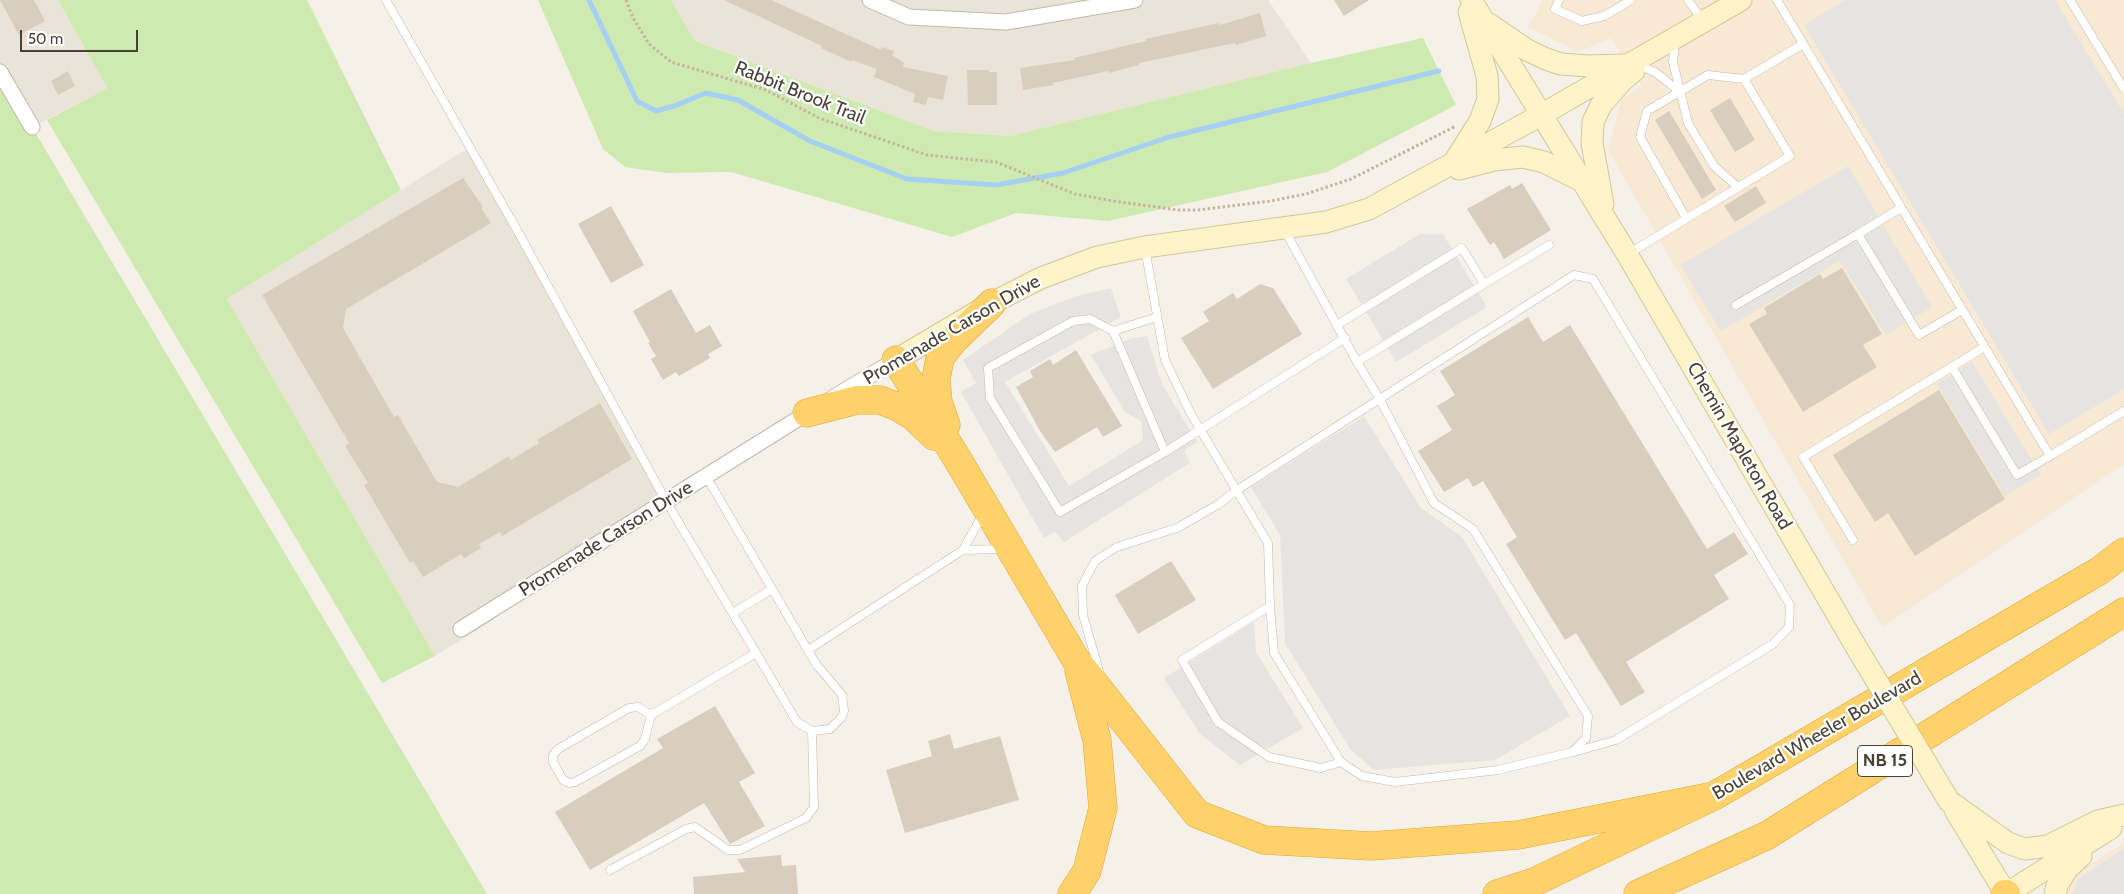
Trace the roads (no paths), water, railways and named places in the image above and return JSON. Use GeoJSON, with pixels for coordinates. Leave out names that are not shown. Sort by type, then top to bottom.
{"type":"FeatureCollection","features":[{"type":"Feature","properties":{"kind":"highway"},"geometry":{"type":"LineString","coordinates":[[958,460],[938,402],[936,380],[940,358],[953,341],[992,303]]}},
{"type":"Feature","properties":{"kind":"highway"},"geometry":{"type":"LineString","coordinates":[[896,360],[958,460],[1076,660],[1198,814],[1264,840],[1371,846],[1518,835],[1714,796]]}},
{"type":"Feature","properties":{"kind":"highway"},"geometry":{"type":"LineString","coordinates":[[807,413],[857,400],[880,400],[898,407],[913,416],[958,460]]}},
{"type":"Feature","properties":{"kind":"highway","name":"Boulevard Wheeler Boulevard"},"geometry":{"type":"LineString","coordinates":[[1497,894],[1534,882],[1714,796],[2100,571],[2124,552]]}},
{"type":"Feature","properties":{"kind":"highway","name":"NB 15"},"geometry":{"type":"LineString","coordinates":[[1638,894],[1766,836],[2124,612]]}},
{"type":"Feature","properties":{"kind":"highway"},"geometry":{"type":"LineString","coordinates":[[1072,894],[1087,871],[1103,808],[1097,740],[1076,660]]}},
{"type":"Feature","properties":{"kind":"main road"},"geometry":{"type":"LineString","coordinates":[[1452,164],[1480,121],[1488,100],[1488,76],[1465,0]]}},
{"type":"Feature","properties":{"kind":"main road","name":"Chemin Mapleton Road"},"geometry":{"type":"LineString","coordinates":[[1471,0],[1628,254],[1856,645],[2006,894]]}},
{"type":"Feature","properties":{"kind":"main road"},"geometry":{"type":"LineString","coordinates":[[1605,217],[1592,143],[1593,122],[1601,104],[1635,66],[1675,38],[1741,0]]}},
{"type":"Feature","properties":{"kind":"main road"},"geometry":{"type":"LineString","coordinates":[[1483,20],[1527,50],[1561,64],[1635,66]]}},
{"type":"Feature","properties":{"kind":"main road","name":"Promenade Carson Drive"},"geometry":{"type":"LineString","coordinates":[[896,360],[992,303],[1041,278],[1096,257],[1145,247],[1326,222],[1369,209],[1635,66]]}},
{"type":"Feature","properties":{"kind":"main road"},"geometry":{"type":"LineString","coordinates":[[1428,178],[1494,160],[1523,157],[1544,162],[1583,181]]}},
{"type":"Feature","properties":{"kind":"main road"},"geometry":{"type":"LineString","coordinates":[[1949,801],[2008,843],[2025,849],[2048,846],[2098,821],[2124,815]]}},
{"type":"Feature","properties":{"kind":"main road"},"geometry":{"type":"LineString","coordinates":[[2006,894],[2124,820]]}},
{"type":"Feature","properties":{"kind":"main road"},"geometry":{"type":"LineString","coordinates":[[2055,894],[2057,886],[2067,868],[2124,820]]}},
{"type":"Feature","properties":{"kind":"street"},"geometry":{"type":"LineString","coordinates":[[870,0],[909,17],[1006,22],[1126,1]]}},
{"type":"Feature","properties":{"kind":"street"},"geometry":{"type":"LineString","coordinates":[[0,72],[32,127]]}},
{"type":"Feature","properties":{"kind":"street","name":"Promenade Carson Drive"},"geometry":{"type":"LineString","coordinates":[[461,628],[807,413],[896,360]]}},
{"type":"Feature","properties":{"kind":"lane"},"geometry":{"type":"LineString","coordinates":[[386,0],[521,237],[666,501],[756,653],[798,722],[812,731],[821,732],[836,724],[841,718],[844,703],[838,688],[821,672],[706,476]]}},
{"type":"Feature","properties":{"kind":"lane"},"geometry":{"type":"LineString","coordinates":[[1559,0],[1555,8],[1582,21],[1604,16],[1631,0]]}},
{"type":"Feature","properties":{"kind":"lane"},"geometry":{"type":"LineString","coordinates":[[1688,0],[1703,22]]}},
{"type":"Feature","properties":{"kind":"lane"},"geometry":{"type":"LineString","coordinates":[[1777,0],[2050,456]]}},
{"type":"Feature","properties":{"kind":"lane"},"geometry":{"type":"LineString","coordinates":[[2070,0],[2124,89]]}},
{"type":"Feature","properties":{"kind":"lane"},"geometry":{"type":"LineString","coordinates":[[1675,38],[1673,62],[1688,123],[1714,166],[1738,187]]}},
{"type":"Feature","properties":{"kind":"lane"},"geometry":{"type":"LineString","coordinates":[[1686,218],[1640,137],[1647,111],[1708,76],[1744,79],[1803,44]]}},
{"type":"Feature","properties":{"kind":"lane"},"geometry":{"type":"LineString","coordinates":[[1635,66],[1655,72],[1680,92]]}},
{"type":"Feature","properties":{"kind":"lane"},"geometry":{"type":"LineString","coordinates":[[1628,254],[1790,156],[1744,79]]}},
{"type":"Feature","properties":{"kind":"lane"},"geometry":{"type":"LineString","coordinates":[[1736,305],[1901,208]]}},
{"type":"Feature","properties":{"kind":"lane"},"geometry":{"type":"LineString","coordinates":[[1284,229],[1357,362],[1380,398],[1434,502],[1473,528],[1588,716],[1586,738],[1572,752]]}},
{"type":"Feature","properties":{"kind":"lane"},"geometry":{"type":"LineString","coordinates":[[1858,234],[1919,336],[1962,310]]}},
{"type":"Feature","properties":{"kind":"lane"},"geometry":{"type":"LineString","coordinates":[[1357,362],[1549,245]]}},
{"type":"Feature","properties":{"kind":"lane"},"geometry":{"type":"LineString","coordinates":[[1123,720],[1097,668],[1083,615],[1082,586],[1095,561],[1117,547],[1177,528],[1219,504],[1236,490],[1574,275],[1593,279],[1790,605],[1789,627],[1773,644],[1616,740],[1498,770],[1395,782],[1362,776],[1341,762],[1274,653],[1268,542],[1236,490],[1200,429],[1165,360],[1145,247]]}},
{"type":"Feature","properties":{"kind":"lane"},"geometry":{"type":"LineString","coordinates":[[1337,324],[1462,248],[1484,284]]}},
{"type":"Feature","properties":{"kind":"lane"},"geometry":{"type":"LineString","coordinates":[[1113,331],[1157,317]]}},
{"type":"Feature","properties":{"kind":"lane"},"geometry":{"type":"LineString","coordinates":[[1165,452],[1113,331],[1090,319],[1073,322],[1064,326],[988,368],[990,398],[1060,512],[1165,452],[1344,338]]}},
{"type":"Feature","properties":{"kind":"lane"},"geometry":{"type":"LineString","coordinates":[[1853,540],[1803,457],[1984,347]]}},
{"type":"Feature","properties":{"kind":"lane"},"geometry":{"type":"LineString","coordinates":[[1952,366],[2018,475],[2124,412]]}},
{"type":"Feature","properties":{"kind":"lane"},"geometry":{"type":"LineString","coordinates":[[808,650],[962,550],[986,507]]}},
{"type":"Feature","properties":{"kind":"lane"},"geometry":{"type":"LineString","coordinates":[[962,550],[1010,549]]}},
{"type":"Feature","properties":{"kind":"lane"},"geometry":{"type":"LineString","coordinates":[[733,613],[772,589]]}},
{"type":"Feature","properties":{"kind":"lane"},"geometry":{"type":"LineString","coordinates":[[1270,606],[1182,660],[1218,722],[1269,757],[1321,768],[1341,762]]}},
{"type":"Feature","properties":{"kind":"lane"},"geometry":{"type":"LineString","coordinates":[[651,715],[638,707],[629,708],[558,750],[553,755],[553,762],[563,780],[569,783],[575,782],[640,746],[645,740],[651,715],[756,653]]}},
{"type":"Feature","properties":{"kind":"lane"},"geometry":{"type":"LineString","coordinates":[[610,870],[686,829],[695,827],[702,830],[716,844],[728,850],[740,850],[806,818],[814,807],[812,731]]}},
{"type":"Feature","properties":{"kind":"waterway"},"geometry":{"type":"LineString","coordinates":[[589,0],[637,101],[656,111],[706,93],[738,100],[810,141],[907,179],[996,185],[1063,173],[1169,137],[1439,71]]}}]}
